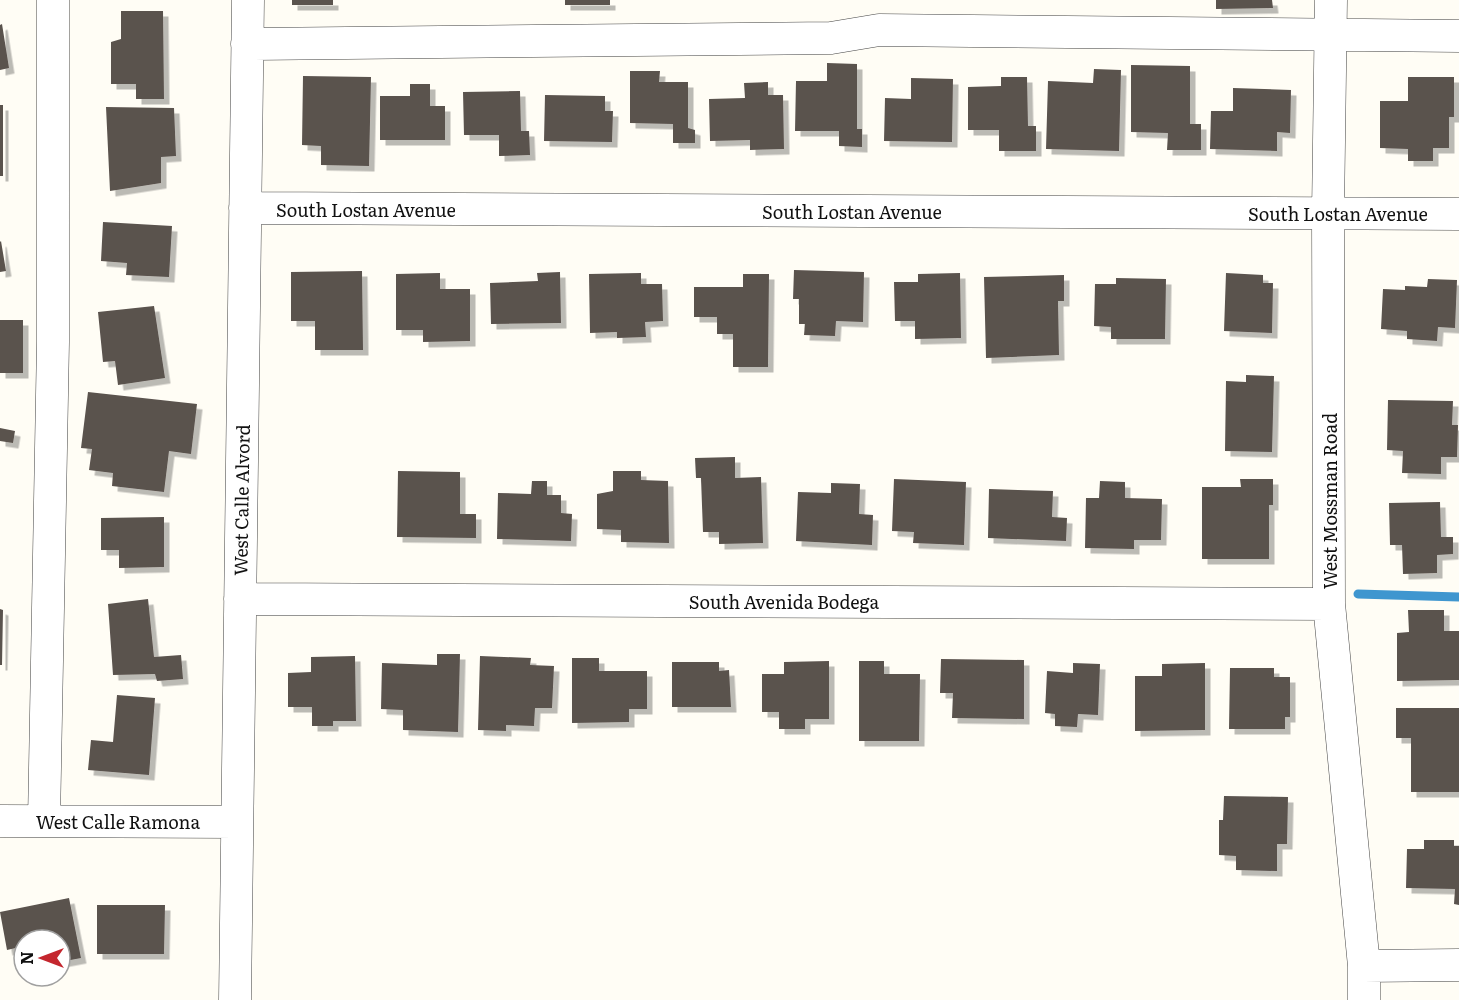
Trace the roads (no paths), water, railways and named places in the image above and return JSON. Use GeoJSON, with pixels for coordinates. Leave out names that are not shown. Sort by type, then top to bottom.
{"type":"FeatureCollection","features":[{"type":"Feature","properties":{"kind":"street"},"geometry":{"type":"LineString","coordinates":[[44,821],[53,342],[53,0]]}},
{"type":"Feature","properties":{"kind":"street","name":"West Calle Alvord"},"geometry":{"type":"LineString","coordinates":[[234,1000],[248,0]]}},
{"type":"Feature","properties":{"kind":"street","name":"West Mossman Road"},"geometry":{"type":"LineString","coordinates":[[1332,0],[1328,213],[1329,604],[1364,966],[1364,1000]]}},
{"type":"Feature","properties":{"kind":"street"},"geometry":{"type":"LineString","coordinates":[[247,44],[831,38],[879,30],[1459,36]]}},
{"type":"Feature","properties":{"kind":"street","name":"South Lostan Avenue"},"geometry":{"type":"LineString","coordinates":[[245,208],[1459,214]]}},
{"type":"Feature","properties":{"kind":"street","name":"South Avenida Bodega"},"geometry":{"type":"LineString","coordinates":[[240,598],[1329,604]]}},
{"type":"Feature","properties":{"kind":"street","name":"West Calle Ramona"},"geometry":{"type":"LineString","coordinates":[[0,821],[236,822]]}},
{"type":"Feature","properties":{"kind":"street"},"geometry":{"type":"LineString","coordinates":[[1364,966],[1459,965]]}},
{"type":"Feature","properties":{"kind":"waterway"},"geometry":{"type":"LineString","coordinates":[[1358,594],[1459,597]]}}]}
